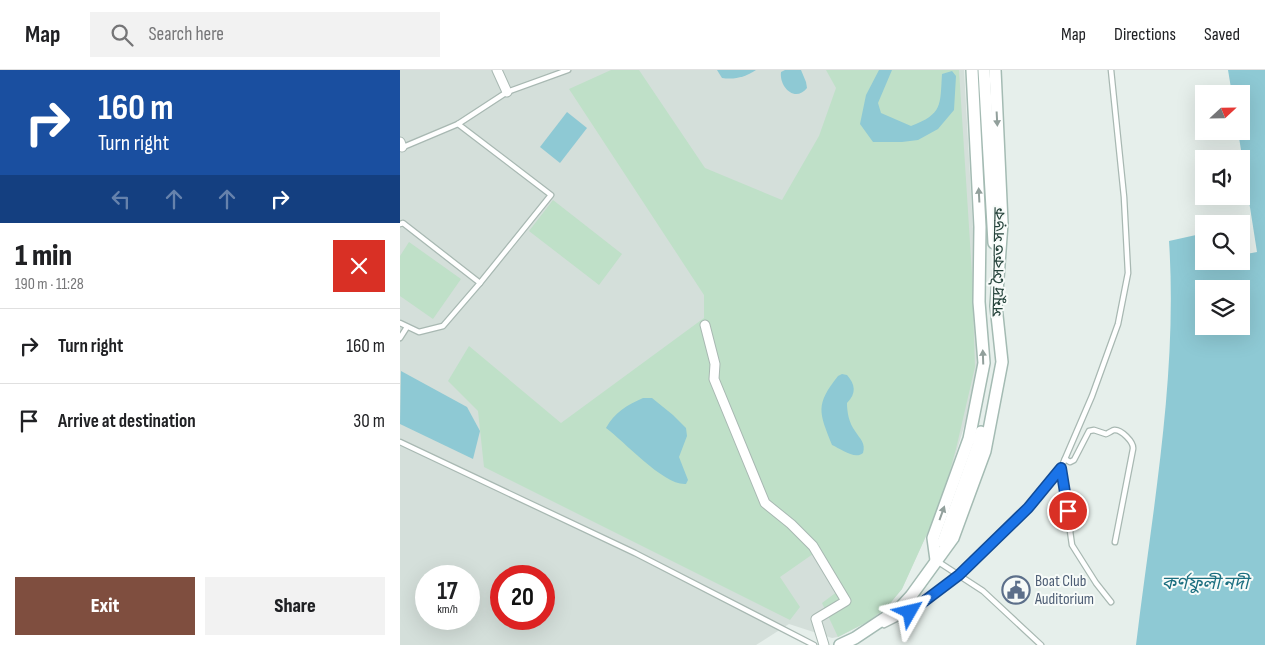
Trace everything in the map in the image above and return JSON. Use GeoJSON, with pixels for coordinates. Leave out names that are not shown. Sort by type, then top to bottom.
{"type":"FeatureCollection","features":[{"type":"Feature","properties":{"kind":"main road","name":"সমুদ্র সৈকত সড়ক"},"geometry":{"type":"LineString","coordinates":[[936,560],[933,538],[969,439],[984,363],[980,302],[980,227],[972,70]]}},
{"type":"Feature","properties":{"kind":"main road"},"geometry":{"type":"LineString","coordinates":[[936,560],[978,445],[995,359],[992,296],[995,260],[984,70]]}},
{"type":"Feature","properties":{"kind":"main road","name":"সমুদ্র সৈকত সড়ক"},"geometry":{"type":"LineString","coordinates":[[840,645],[855,638],[900,608],[911,596],[953,538],[985,451],[1002,362],[996,306],[1002,223],[995,70]]}},
{"type":"Feature","properties":{"kind":"street"},"geometry":{"type":"LineString","coordinates":[[497,70],[507,92]]}},
{"type":"Feature","properties":{"kind":"street"},"geometry":{"type":"LineString","coordinates":[[705,324],[715,364],[714,379],[765,503],[791,524],[813,546],[846,601],[816,620],[824,645]]}},
{"type":"Feature","properties":{"kind":"lane"},"geometry":{"type":"LineString","coordinates":[[401,146],[458,124],[507,92],[568,70]]}},
{"type":"Feature","properties":{"kind":"lane"},"geometry":{"type":"LineString","coordinates":[[855,638],[910,612],[959,575],[1028,508],[1061,468],[1092,396],[1118,324],[1128,273],[1124,197],[1111,70]]}},
{"type":"Feature","properties":{"kind":"lane"},"geometry":{"type":"LineString","coordinates":[[400,324],[418,332],[443,326],[551,195],[458,124]]}},
{"type":"Feature","properties":{"kind":"lane"},"geometry":{"type":"LineString","coordinates":[[400,224],[403,223],[480,283]]}},
{"type":"Feature","properties":{"kind":"lane"},"geometry":{"type":"LineString","coordinates":[[400,338],[407,327]]}},
{"type":"Feature","properties":{"kind":"lane"},"geometry":{"type":"LineString","coordinates":[[1065,459],[1070,462],[1074,460],[1089,431],[1094,430],[1106,434],[1117,430],[1134,444],[1115,542]]}},
{"type":"Feature","properties":{"kind":"lane"},"geometry":{"type":"LineString","coordinates":[[400,442],[635,554],[814,645]]}},
{"type":"Feature","properties":{"kind":"lane"},"geometry":{"type":"LineString","coordinates":[[1061,468],[1072,544],[1096,583],[1111,602]]}},
{"type":"Feature","properties":{"kind":"lane"},"geometry":{"type":"LineString","coordinates":[[936,560],[983,591],[1041,645]]}},
{"type":"Feature","properties":{"kind":"shaded area"},"geometry":{"type":"Polygon","coordinates":[[[400,70],[964,70],[981,370],[941,503],[902,589],[887,607],[869,621],[838,637],[832,638],[789,624],[756,645],[400,645],[400,70]]]}},
{"type":"Feature","properties":{"kind":"green space"},"geometry":{"type":"Polygon","coordinates":[[[611,70],[639,70],[705,168],[782,200],[819,136],[836,88],[826,70],[959,70],[972,274],[975,367],[941,503],[902,589],[887,607],[869,621],[838,637],[822,603],[838,591],[813,554],[780,577],[800,607],[790,620],[484,467],[478,411],[448,381],[469,346],[561,423],[704,318],[704,295],[569,89],[611,70]]]}},
{"type":"Feature","properties":{"kind":"green space"},"geometry":{"type":"Polygon","coordinates":[[[553,200],[622,254],[599,285],[529,231],[553,200]]]}},
{"type":"Feature","properties":{"kind":"green space"},"geometry":{"type":"Polygon","coordinates":[[[409,242],[461,279],[433,319],[400,296],[400,256],[409,242]]]}},
{"type":"Feature","properties":{"kind":"water"},"geometry":{"type":"Polygon","coordinates":[[[717,70],[756,70],[744,76],[731,79],[722,78],[717,70]]]}},
{"type":"Feature","properties":{"kind":"water"},"geometry":{"type":"Polygon","coordinates":[[[785,70],[801,70],[807,88],[798,94],[785,88],[781,72],[785,70]]]}},
{"type":"Feature","properties":{"kind":"water"},"geometry":{"type":"Polygon","coordinates":[[[879,70],[892,70],[878,103],[881,113],[911,126],[921,122],[929,117],[938,107],[942,74],[952,71],[956,76],[954,110],[938,129],[918,140],[873,142],[860,124],[866,95],[879,70]]]}},
{"type":"Feature","properties":{"kind":"water","name":"কর্ণফুলী নদী"},"geometry":{"type":"Polygon","coordinates":[[[1228,70],[1265,70],[1265,645],[1136,645],[1167,393],[1171,292],[1169,241],[1195,235],[1195,270],[1250,270],[1250,253],[1257,252],[1250,205],[1250,150],[1241,150],[1239,140],[1250,140],[1250,85],[1230,85],[1228,70]]]}},
{"type":"Feature","properties":{"kind":"water"},"geometry":{"type":"Polygon","coordinates":[[[567,112],[587,128],[560,163],[540,147],[567,112]]]}},
{"type":"Feature","properties":{"kind":"water"},"geometry":{"type":"Polygon","coordinates":[[[401,371],[467,407],[480,431],[473,459],[400,424],[401,371]]]}},
{"type":"Feature","properties":{"kind":"water"},"geometry":{"type":"Polygon","coordinates":[[[842,374],[847,375],[854,389],[847,403],[847,410],[851,425],[863,444],[864,450],[860,455],[848,453],[832,445],[822,416],[823,402],[826,394],[838,376],[842,374]]]}},
{"type":"Feature","properties":{"kind":"water"},"geometry":{"type":"Polygon","coordinates":[[[643,398],[652,398],[686,428],[687,436],[679,457],[688,480],[686,484],[677,483],[656,471],[606,428],[622,410],[643,398]]]}},
{"type":"Feature","properties":{"kind":"place","name":"Boat Club Auditorium"},"geometry":{"type":"Point","coordinates":[1016,590]}},
{"type":"Feature","properties":{"kind":"route"},"geometry":{"type":"LineString","coordinates":[[910,612],[959,575],[1028,508],[1061,468],[1068,511]]}}]}
